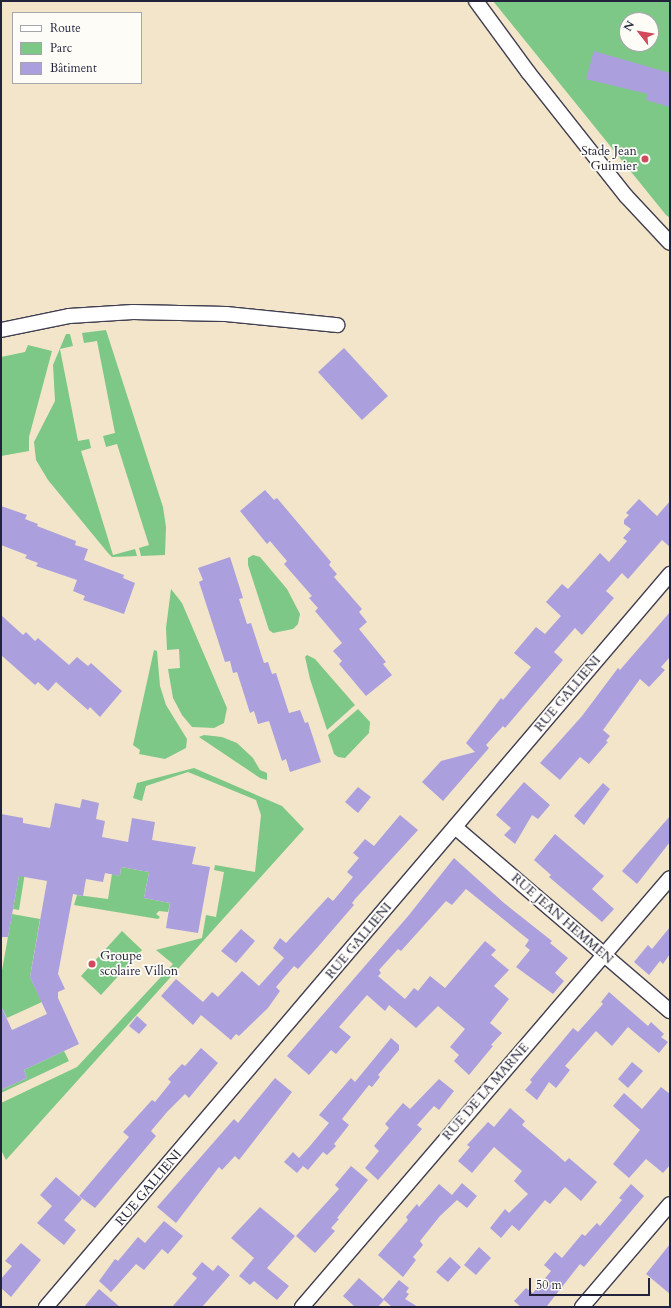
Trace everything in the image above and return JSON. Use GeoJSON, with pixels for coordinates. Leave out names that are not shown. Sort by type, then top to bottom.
{"type":"FeatureCollection","features":[{"type":"Feature","properties":{"kind":"street"},"geometry":{"type":"LineString","coordinates":[[476,1],[528,72],[626,196],[670,243]]}},
{"type":"Feature","properties":{"kind":"street"},"geometry":{"type":"LineString","coordinates":[[1,330],[69,316],[133,312],[226,314],[337,325]]}},
{"type":"Feature","properties":{"kind":"street","name":"RUE GALLIENI"},"geometry":{"type":"LineString","coordinates":[[46,1307],[670,574]]}},
{"type":"Feature","properties":{"kind":"street","name":"RUE JEAN HEMMEN"},"geometry":{"type":"LineString","coordinates":[[455,827],[670,1011]]}},
{"type":"Feature","properties":{"kind":"street","name":"RUE DE LA MARNE"},"geometry":{"type":"LineString","coordinates":[[302,1307],[670,878]]}},
{"type":"Feature","properties":{"kind":"street"},"geometry":{"type":"LineString","coordinates":[[582,1307],[670,1204]]}},
{"type":"Feature","properties":{"kind":"green space","name":"Stade Jean Guimier"},"geometry":{"type":"Polygon","coordinates":[[[493,1],[670,1],[670,218],[666,215],[493,1]]]}},
{"type":"Feature","properties":{"kind":"green space"},"geometry":{"type":"Polygon","coordinates":[[[106,330],[163,507],[166,527],[165,555],[141,556],[139,548],[149,545],[117,444],[106,447],[103,436],[115,433],[97,341],[84,343],[82,333],[106,330]]]}},
{"type":"Feature","properties":{"kind":"green space"},"geometry":{"type":"Polygon","coordinates":[[[66,334],[70,334],[73,346],[60,349],[78,441],[89,439],[91,448],[81,451],[113,555],[135,549],[137,556],[112,557],[48,480],[36,460],[34,442],[55,401],[53,365],[66,334]]]}},
{"type":"Feature","properties":{"kind":"green space"},"geometry":{"type":"Polygon","coordinates":[[[28,345],[52,351],[29,437],[29,451],[1,456],[1,357],[25,352],[28,345]]]}},
{"type":"Feature","properties":{"kind":"green space"},"geometry":{"type":"Polygon","coordinates":[[[253,555],[260,557],[287,589],[300,614],[298,624],[293,629],[273,633],[269,630],[248,565],[248,558],[253,555]]]}},
{"type":"Feature","properties":{"kind":"green space"},"geometry":{"type":"Polygon","coordinates":[[[171,589],[182,603],[227,708],[224,723],[214,728],[192,727],[182,715],[173,698],[168,669],[180,668],[179,649],[167,650],[166,628],[171,589]]]}},
{"type":"Feature","properties":{"kind":"green space"},"geometry":{"type":"Polygon","coordinates":[[[154,650],[157,651],[160,686],[166,705],[187,739],[186,748],[165,759],[139,754],[140,750],[133,745],[154,650]]]}},
{"type":"Feature","properties":{"kind":"green space"},"geometry":{"type":"Polygon","coordinates":[[[307,655],[315,659],[355,705],[327,730],[310,679],[305,657],[307,655]]]}},
{"type":"Feature","properties":{"kind":"green space"},"geometry":{"type":"Polygon","coordinates":[[[358,709],[370,722],[369,733],[345,758],[338,757],[334,754],[328,735],[358,709]]]}},
{"type":"Feature","properties":{"kind":"green space"},"geometry":{"type":"Polygon","coordinates":[[[204,735],[222,737],[237,743],[253,758],[260,770],[267,773],[267,780],[260,778],[199,737],[204,735]]]}},
{"type":"Feature","properties":{"kind":"green space"},"geometry":{"type":"Polygon","coordinates":[[[194,768],[282,806],[304,829],[6,1160],[1,1150],[1,1103],[77,1067],[173,964],[156,950],[202,938],[206,915],[216,917],[224,872],[214,870],[215,865],[255,872],[261,815],[256,800],[188,772],[146,786],[142,801],[133,798],[137,783],[194,768]]]}},
{"type":"Feature","properties":{"kind":"green space"},"geometry":{"type":"Polygon","coordinates":[[[22,859],[27,860],[19,910],[13,909],[22,859]]]}},
{"type":"Feature","properties":{"kind":"green space"},"geometry":{"type":"Polygon","coordinates":[[[121,867],[149,872],[144,898],[170,903],[168,912],[159,911],[156,914],[160,917],[158,919],[74,905],[77,895],[108,899],[112,874],[120,876],[121,867]]]}},
{"type":"Feature","properties":{"kind":"green space"},"geometry":{"type":"Polygon","coordinates":[[[12,914],[40,919],[30,977],[42,1002],[7,1018],[1,1006],[1,976],[12,914]]]}},
{"type":"Feature","properties":{"kind":"green space"},"geometry":{"type":"Polygon","coordinates":[[[122,931],[142,950],[101,995],[81,976],[122,931]]]}},
{"type":"Feature","properties":{"kind":"green space"},"geometry":{"type":"Polygon","coordinates":[[[64,1051],[69,1061],[1,1093],[1,1090],[27,1078],[24,1070],[64,1051]]]}},
{"type":"Feature","properties":{"kind":"building"},"geometry":{"type":"Polygon","coordinates":[[[594,51],[670,73],[670,107],[646,100],[648,94],[586,79],[594,51]]]}},
{"type":"Feature","properties":{"kind":"building"},"geometry":{"type":"Polygon","coordinates":[[[344,348],[388,396],[362,420],[318,372],[344,348]]]}},
{"type":"Feature","properties":{"kind":"building"},"geometry":{"type":"Polygon","coordinates":[[[265,490],[274,500],[277,498],[331,562],[329,565],[337,574],[334,577],[362,609],[359,612],[367,622],[359,629],[386,662],[383,664],[392,675],[366,696],[339,664],[342,661],[333,651],[342,643],[315,611],[318,608],[309,598],[312,596],[284,564],[287,561],[270,541],[267,544],[240,511],[265,490]]]}},
{"type":"Feature","properties":{"kind":"building"},"geometry":{"type":"Polygon","coordinates":[[[639,499],[657,516],[670,501],[670,547],[662,540],[628,579],[622,573],[606,591],[614,598],[582,635],[575,628],[554,652],[563,660],[505,728],[503,726],[486,745],[489,748],[443,801],[422,782],[441,761],[475,752],[466,743],[501,698],[503,700],[531,667],[514,653],[536,627],[545,634],[561,616],[546,602],[562,584],[568,589],[600,553],[609,562],[627,541],[623,538],[631,529],[624,524],[624,520],[629,515],[626,513],[639,499]]]}},
{"type":"Feature","properties":{"kind":"building"},"geometry":{"type":"Polygon","coordinates":[[[1,506],[27,515],[25,519],[38,524],[37,526],[76,541],[75,545],[88,549],[84,560],[124,575],[123,578],[135,583],[124,614],[83,600],[85,596],[73,591],[77,580],[36,566],[38,563],[25,558],[27,555],[1,545],[1,506]]]}},
{"type":"Feature","properties":{"kind":"building"},"geometry":{"type":"Polygon","coordinates":[[[230,557],[243,598],[239,599],[247,624],[251,623],[264,663],[268,662],[272,674],[276,673],[289,713],[300,710],[305,723],[308,722],[321,762],[290,772],[286,759],[282,761],[269,721],[258,724],[254,711],[250,713],[237,672],[233,673],[230,661],[225,662],[199,582],[203,580],[198,568],[230,557]]]}},
{"type":"Feature","properties":{"kind":"building"},"geometry":{"type":"Polygon","coordinates":[[[670,612],[670,657],[661,667],[665,670],[649,687],[640,679],[603,730],[610,736],[606,741],[608,742],[589,764],[580,757],[560,780],[540,763],[582,716],[618,668],[620,670],[670,612]]]}},
{"type":"Feature","properties":{"kind":"building"},"geometry":{"type":"Polygon","coordinates":[[[1,615],[23,635],[26,632],[35,641],[38,638],[69,665],[77,657],[88,666],[91,663],[122,691],[100,717],[90,707],[88,710],[56,682],[48,691],[38,682],[35,685],[1,655],[1,615]]]}},
{"type":"Feature","properties":{"kind":"building"},"geometry":{"type":"Polygon","coordinates":[[[524,782],[550,805],[538,819],[532,815],[515,844],[504,835],[511,828],[496,815],[524,782]]]}},
{"type":"Feature","properties":{"kind":"building"},"geometry":{"type":"Polygon","coordinates":[[[603,783],[610,789],[584,825],[574,816],[603,783]]]}},
{"type":"Feature","properties":{"kind":"building"},"geometry":{"type":"Polygon","coordinates":[[[358,787],[371,797],[358,813],[345,802],[358,787]]]}},
{"type":"Feature","properties":{"kind":"building"},"geometry":{"type":"Polygon","coordinates":[[[82,799],[99,803],[96,819],[105,821],[102,837],[128,842],[132,818],[155,822],[152,840],[196,847],[192,864],[210,867],[198,933],[166,928],[170,903],[144,898],[149,872],[121,867],[120,876],[105,873],[103,882],[86,879],[83,896],[73,894],[58,974],[65,989],[58,992],[58,998],[79,1044],[24,1070],[27,1078],[1,1090],[1,1006],[12,1030],[47,1014],[30,977],[47,881],[19,876],[8,937],[1,937],[1,814],[23,818],[23,823],[50,828],[55,803],[80,808],[82,799]]]}},
{"type":"Feature","properties":{"kind":"building"},"geometry":{"type":"Polygon","coordinates":[[[400,815],[418,830],[356,898],[352,903],[354,905],[298,969],[294,966],[276,987],[280,991],[268,1008],[239,1036],[236,1034],[231,1040],[201,1015],[193,1025],[161,996],[176,979],[203,1002],[212,992],[218,997],[242,971],[259,986],[284,958],[273,948],[280,938],[286,943],[328,897],[333,901],[353,877],[347,872],[359,858],[353,853],[365,839],[374,846],[400,815]]]}},
{"type":"Feature","properties":{"kind":"building"},"geometry":{"type":"Polygon","coordinates":[[[670,816],[670,842],[637,884],[622,871],[670,816]]]}},
{"type":"Feature","properties":{"kind":"building"},"geometry":{"type":"Polygon","coordinates":[[[555,834],[604,876],[592,889],[614,909],[602,922],[549,877],[551,875],[534,860],[555,834]]]}},
{"type":"Feature","properties":{"kind":"building"},"geometry":{"type":"Polygon","coordinates":[[[454,858],[504,903],[552,941],[550,943],[568,958],[555,973],[564,981],[553,994],[516,967],[530,950],[525,946],[529,940],[466,889],[452,905],[446,901],[401,951],[398,949],[379,970],[381,973],[378,976],[405,999],[414,988],[418,991],[430,976],[445,988],[485,941],[496,950],[491,955],[509,970],[494,986],[509,999],[490,1023],[502,1033],[491,1045],[493,1046],[469,1075],[454,1061],[459,1055],[450,1047],[465,1029],[438,1006],[416,1028],[389,1005],[385,1011],[367,995],[339,1027],[351,1037],[336,1054],[331,1050],[309,1075],[287,1056],[409,915],[454,858]]]}},
{"type":"Feature","properties":{"kind":"building"},"geometry":{"type":"Polygon","coordinates":[[[670,927],[670,954],[663,964],[660,961],[649,975],[634,962],[648,945],[652,949],[670,927]]]}},
{"type":"Feature","properties":{"kind":"building"},"geometry":{"type":"Polygon","coordinates":[[[241,929],[255,941],[236,963],[221,951],[241,929]]]}},
{"type":"Feature","properties":{"kind":"building"},"geometry":{"type":"Polygon","coordinates":[[[609,992],[648,1026],[651,1022],[664,1034],[661,1037],[668,1042],[659,1053],[628,1027],[612,1046],[596,1031],[565,1066],[570,1070],[556,1088],[549,1082],[537,1100],[525,1090],[532,1082],[530,1080],[573,1028],[578,1032],[603,1004],[601,1002],[609,992]]]}},
{"type":"Feature","properties":{"kind":"building"},"geometry":{"type":"Polygon","coordinates":[[[137,1016],[147,1025],[139,1034],[129,1026],[137,1016]]]}},
{"type":"Feature","properties":{"kind":"building"},"geometry":{"type":"Polygon","coordinates":[[[391,1038],[399,1045],[399,1050],[378,1075],[380,1077],[372,1087],[369,1085],[342,1119],[349,1125],[334,1144],[336,1146],[327,1155],[323,1152],[308,1170],[303,1166],[297,1173],[284,1162],[293,1152],[299,1158],[310,1146],[329,1123],[319,1115],[351,1078],[355,1082],[391,1038]]]}},
{"type":"Feature","properties":{"kind":"building"},"geometry":{"type":"Polygon","coordinates":[[[201,1048],[218,1063],[189,1098],[185,1094],[167,1112],[151,1131],[156,1136],[95,1208],[79,1196],[129,1137],[123,1132],[152,1100],[155,1102],[171,1082],[168,1079],[182,1064],[185,1066],[201,1048]]]}},
{"type":"Feature","properties":{"kind":"building"},"geometry":{"type":"Polygon","coordinates":[[[632,1062],[643,1071],[628,1088],[618,1079],[632,1062]]]}},
{"type":"Feature","properties":{"kind":"building"},"geometry":{"type":"Polygon","coordinates":[[[275,1078],[292,1092],[239,1160],[235,1156],[222,1170],[219,1167],[176,1223],[157,1207],[234,1119],[238,1123],[275,1078]]]}},
{"type":"Feature","properties":{"kind":"building"},"geometry":{"type":"Polygon","coordinates":[[[439,1079],[454,1091],[439,1110],[434,1106],[417,1125],[422,1129],[378,1180],[365,1168],[379,1151],[374,1146],[389,1128],[385,1124],[403,1103],[410,1109],[439,1079]]]}},
{"type":"Feature","properties":{"kind":"building"},"geometry":{"type":"Polygon","coordinates":[[[661,1087],[670,1094],[670,1165],[663,1173],[646,1159],[629,1178],[613,1164],[640,1130],[613,1106],[624,1093],[642,1109],[661,1087]]]}},
{"type":"Feature","properties":{"kind":"building"},"geometry":{"type":"Polygon","coordinates":[[[510,1108],[525,1121],[522,1125],[565,1162],[569,1158],[597,1182],[581,1201],[565,1187],[550,1204],[545,1200],[519,1231],[512,1225],[501,1238],[490,1228],[505,1209],[509,1213],[528,1194],[514,1181],[522,1171],[494,1147],[472,1173],[458,1161],[470,1147],[467,1145],[488,1122],[494,1127],[510,1108]]]}},
{"type":"Feature","properties":{"kind":"building"},"geometry":{"type":"Polygon","coordinates":[[[351,1166],[368,1180],[337,1218],[339,1219],[331,1228],[335,1231],[315,1253],[296,1236],[339,1189],[335,1185],[351,1166]]]}},
{"type":"Feature","properties":{"kind":"building"},"geometry":{"type":"Polygon","coordinates":[[[56,1177],[82,1199],[64,1220],[76,1230],[64,1245],[37,1223],[52,1206],[40,1195],[56,1177]]]}},
{"type":"Feature","properties":{"kind":"building"},"geometry":{"type":"Polygon","coordinates":[[[462,1183],[477,1196],[467,1208],[457,1200],[440,1216],[420,1241],[423,1245],[413,1257],[416,1260],[403,1277],[378,1255],[408,1220],[406,1217],[417,1204],[419,1207],[439,1184],[452,1195],[462,1183]]]}},
{"type":"Feature","properties":{"kind":"building"},"geometry":{"type":"Polygon","coordinates":[[[631,1184],[644,1196],[584,1267],[580,1264],[547,1306],[548,1307],[521,1307],[514,1301],[526,1288],[533,1293],[551,1271],[544,1265],[555,1252],[562,1258],[582,1234],[585,1236],[597,1223],[600,1226],[622,1200],[619,1198],[631,1184]]]}},
{"type":"Feature","properties":{"kind":"building"},"geometry":{"type":"Polygon","coordinates":[[[260,1207],[295,1236],[267,1268],[289,1286],[277,1300],[254,1281],[250,1285],[239,1276],[254,1258],[231,1238],[260,1207]]]}},
{"type":"Feature","properties":{"kind":"building"},"geometry":{"type":"Polygon","coordinates":[[[164,1221],[183,1236],[168,1254],[162,1249],[144,1270],[136,1264],[111,1292],[99,1281],[115,1259],[118,1261],[138,1237],[145,1243],[164,1221]]]}},
{"type":"Feature","properties":{"kind":"building"},"geometry":{"type":"Polygon","coordinates":[[[21,1243],[41,1260],[11,1297],[1,1288],[1,1279],[12,1266],[5,1261],[21,1243]]]}},
{"type":"Feature","properties":{"kind":"building"},"geometry":{"type":"Polygon","coordinates":[[[670,1244],[670,1294],[646,1274],[670,1244]]]}},
{"type":"Feature","properties":{"kind":"building"},"geometry":{"type":"Polygon","coordinates":[[[479,1247],[491,1258],[476,1275],[464,1265],[479,1247]]]}},
{"type":"Feature","properties":{"kind":"building"},"geometry":{"type":"Polygon","coordinates":[[[450,1257],[461,1267],[448,1282],[436,1272],[450,1257]]]}},
{"type":"Feature","properties":{"kind":"building"},"geometry":{"type":"Polygon","coordinates":[[[202,1262],[213,1271],[218,1265],[230,1275],[202,1307],[172,1307],[197,1278],[192,1274],[202,1262]]]}},
{"type":"Feature","properties":{"kind":"building"},"geometry":{"type":"Polygon","coordinates":[[[359,1278],[384,1300],[378,1307],[355,1307],[343,1296],[359,1278]]]}},
{"type":"Feature","properties":{"kind":"building"},"geometry":{"type":"Polygon","coordinates":[[[399,1280],[409,1288],[406,1292],[409,1294],[405,1299],[418,1307],[392,1307],[383,1299],[399,1280]]]}},
{"type":"Feature","properties":{"kind":"building"},"geometry":{"type":"Polygon","coordinates":[[[99,1289],[120,1307],[84,1307],[99,1289]]]}},
{"type":"Feature","properties":{"kind":"place","name":"Stade Jean Guimier"},"geometry":{"type":"Point","coordinates":[645,159]}},
{"type":"Feature","properties":{"kind":"place","name":"Groupe scolaire Villon"},"geometry":{"type":"Point","coordinates":[92,964]}}]}
